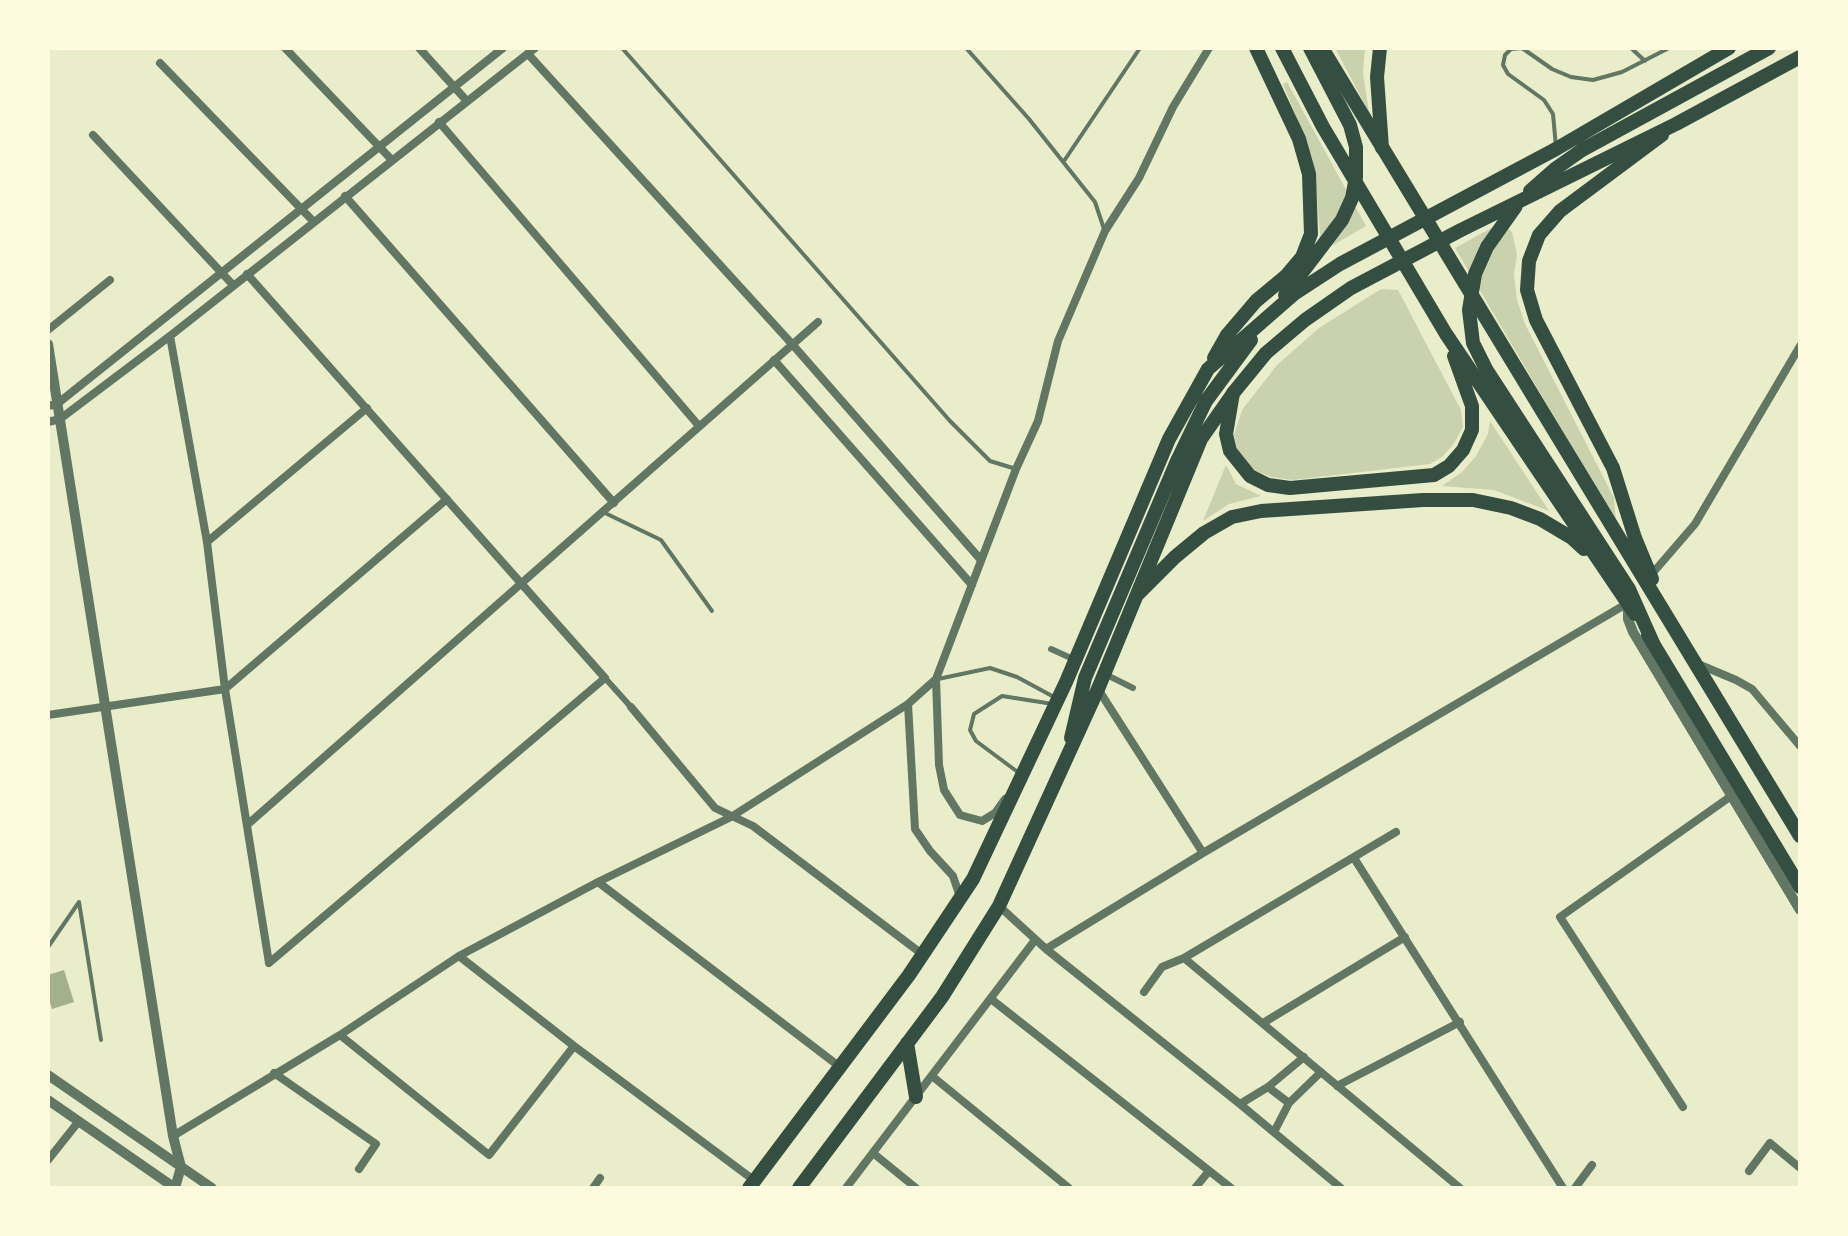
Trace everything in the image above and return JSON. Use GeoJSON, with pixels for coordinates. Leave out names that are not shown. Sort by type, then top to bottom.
{"type":"FeatureCollection","features":[{"type":"Feature","properties":{"kind":"main road"},"geometry":{"type":"LineString","coordinates":[[752,1184],[922,954],[973,879],[1056,702],[1169,439],[1227,335],[1256,301],[1286,276],[1302,257],[1311,234],[1309,174],[1299,139],[1256,48]]}},
{"type":"Feature","properties":{"kind":"main road"},"geometry":{"type":"LineString","coordinates":[[1282,48],[1323,127],[1446,334],[1628,603],[1736,793],[1800,887]]}},
{"type":"Feature","properties":{"kind":"main road"},"geometry":{"type":"LineString","coordinates":[[1070,753],[1071,735],[1085,678],[1177,461],[1206,401],[1338,227],[1354,189],[1357,159],[1352,130],[1310,48]]}},
{"type":"Feature","properties":{"kind":"main road"},"geometry":{"type":"LineString","coordinates":[[1322,48],[1800,836]]}},
{"type":"Feature","properties":{"kind":"main road"},"geometry":{"type":"LineString","coordinates":[[1380,48],[1377,77],[1382,148]]}},
{"type":"Feature","properties":{"kind":"main road"},"geometry":{"type":"LineString","coordinates":[[1208,369],[1294,294],[1340,264],[1556,149],[1729,48]]}},
{"type":"Feature","properties":{"kind":"main road"},"geometry":{"type":"LineString","coordinates":[[1653,643],[1629,589],[1486,369],[1473,343],[1469,315],[1471,291],[1480,259],[1492,239],[1534,187],[1578,152],[1769,48]]}},
{"type":"Feature","properties":{"kind":"main road"},"geometry":{"type":"LineString","coordinates":[[799,1188],[942,997],[999,906],[1098,689],[1201,439],[1266,353],[1305,320],[1351,288],[1676,124],[1800,57]]}},
{"type":"Feature","properties":{"kind":"main road"},"geometry":{"type":"LineString","coordinates":[[1669,620],[1613,468],[1536,320],[1527,290],[1529,261],[1539,235],[1560,211],[1676,124]]}},
{"type":"Feature","properties":{"kind":"main road"},"geometry":{"type":"LineString","coordinates":[[1234,392],[1226,434],[1230,451],[1250,476],[1268,485],[1290,488],[1434,475],[1449,466],[1463,450],[1472,430],[1472,406],[1446,334]]}},
{"type":"Feature","properties":{"kind":"main road"},"geometry":{"type":"LineString","coordinates":[[1138,594],[1204,533],[1232,517],[1261,511],[1423,500],[1473,500],[1511,508],[1540,519],[1572,538],[1599,562]]}},
{"type":"Feature","properties":{"kind":"main road"},"geometry":{"type":"LineString","coordinates":[[907,1043],[916,1097]]}},
{"type":"Feature","properties":{"kind":"street"},"geometry":{"type":"LineString","coordinates":[[285,48],[391,159]]}},
{"type":"Feature","properties":{"kind":"street"},"geometry":{"type":"LineString","coordinates":[[419,48],[466,100]]}},
{"type":"Feature","properties":{"kind":"street"},"geometry":{"type":"LineString","coordinates":[[53,405],[503,48]]}},
{"type":"Feature","properties":{"kind":"street"},"geometry":{"type":"LineString","coordinates":[[1022,775],[995,813],[982,821],[960,815],[944,790],[939,765],[936,679],[1016,469],[1038,421],[1058,341],[1105,231],[1139,178],[1173,107],[1209,48]]}},
{"type":"Feature","properties":{"kind":"street"},"geometry":{"type":"LineString","coordinates":[[48,422],[60,419],[170,336],[531,51],[981,560]]}},
{"type":"Feature","properties":{"kind":"street"},"geometry":{"type":"LineString","coordinates":[[160,63],[313,221]]}},
{"type":"Feature","properties":{"kind":"street"},"geometry":{"type":"LineString","coordinates":[[439,122],[699,426]]}},
{"type":"Feature","properties":{"kind":"street"},"geometry":{"type":"LineString","coordinates":[[93,135],[233,285]]}},
{"type":"Feature","properties":{"kind":"street"},"geometry":{"type":"LineString","coordinates":[[345,196],[614,503]]}},
{"type":"Feature","properties":{"kind":"street"},"geometry":{"type":"LineString","coordinates":[[247,274],[631,707],[715,808],[753,826],[922,954]]}},
{"type":"Feature","properties":{"kind":"street"},"geometry":{"type":"LineString","coordinates":[[48,330],[110,280]]}},
{"type":"Feature","properties":{"kind":"street"},"geometry":{"type":"LineString","coordinates":[[247,825],[818,322]]}},
{"type":"Feature","properties":{"kind":"street"},"geometry":{"type":"LineString","coordinates":[[170,336],[207,542],[225,689],[269,963],[605,678]]}},
{"type":"Feature","properties":{"kind":"street"},"geometry":{"type":"LineString","coordinates":[[48,344],[53,405],[60,419],[173,1136],[181,1167],[175,1188],[48,1100]]}},
{"type":"Feature","properties":{"kind":"street"},"geometry":{"type":"LineString","coordinates":[[1651,575],[1695,524],[1800,346]]}},
{"type":"Feature","properties":{"kind":"street"},"geometry":{"type":"LineString","coordinates":[[774,360],[972,585]]}},
{"type":"Feature","properties":{"kind":"street"},"geometry":{"type":"LineString","coordinates":[[207,542],[367,408]]}},
{"type":"Feature","properties":{"kind":"street"},"geometry":{"type":"LineString","coordinates":[[48,715],[225,689],[447,499]]}},
{"type":"Feature","properties":{"kind":"street"},"geometry":{"type":"LineString","coordinates":[[1628,603],[1628,619],[1633,632],[1736,793],[1800,910]]}},
{"type":"Feature","properties":{"kind":"street"},"geometry":{"type":"LineString","coordinates":[[1046,949],[1628,603]]}},
{"type":"Feature","properties":{"kind":"street"},"geometry":{"type":"LineString","coordinates":[[1051,649],[1133,688]]}},
{"type":"Feature","properties":{"kind":"street"},"geometry":{"type":"LineString","coordinates":[[1694,662],[1752,689],[1798,741]]}},
{"type":"Feature","properties":{"kind":"street"},"geometry":{"type":"LineString","coordinates":[[173,1136],[340,1035],[459,956],[598,882],[731,817],[908,704],[936,679]]}},
{"type":"Feature","properties":{"kind":"street"},"geometry":{"type":"LineString","coordinates":[[1098,689],[1203,853]]}},
{"type":"Feature","properties":{"kind":"street"},"geometry":{"type":"LineString","coordinates":[[908,704],[915,829],[953,876],[960,897]]}},
{"type":"Feature","properties":{"kind":"street"},"geometry":{"type":"LineString","coordinates":[[1683,1107],[1560,917],[1736,793]]}},
{"type":"Feature","properties":{"kind":"street"},"geometry":{"type":"LineString","coordinates":[[1144,992],[1162,967],[1184,958],[1396,832]]}},
{"type":"Feature","properties":{"kind":"street"},"geometry":{"type":"LineString","coordinates":[[1354,858],[1563,1188]]}},
{"type":"Feature","properties":{"kind":"street"},"geometry":{"type":"LineString","coordinates":[[598,882],[840,1067]]}},
{"type":"Feature","properties":{"kind":"street"},"geometry":{"type":"LineString","coordinates":[[999,906],[1035,940],[1341,1188]]}},
{"type":"Feature","properties":{"kind":"street"},"geometry":{"type":"LineString","coordinates":[[1263,1023],[1405,937]]}},
{"type":"Feature","properties":{"kind":"street"},"geometry":{"type":"LineString","coordinates":[[846,1188],[1035,940]]}},
{"type":"Feature","properties":{"kind":"street"},"geometry":{"type":"LineString","coordinates":[[459,956],[752,1184]]}},
{"type":"Feature","properties":{"kind":"street"},"geometry":{"type":"LineString","coordinates":[[1184,958],[1460,1188]]}},
{"type":"Feature","properties":{"kind":"street"},"geometry":{"type":"LineString","coordinates":[[991,999],[1231,1188]]}},
{"type":"Feature","properties":{"kind":"street"},"geometry":{"type":"LineString","coordinates":[[1337,1086],[1460,1022]]}},
{"type":"Feature","properties":{"kind":"street"},"geometry":{"type":"LineString","coordinates":[[340,1035],[489,1155],[574,1046]]}},
{"type":"Feature","properties":{"kind":"street"},"geometry":{"type":"LineString","coordinates":[[1240,1104],[1268,1087],[1304,1057]]}},
{"type":"Feature","properties":{"kind":"street"},"geometry":{"type":"LineString","coordinates":[[1274,1132],[1289,1103],[1321,1072]]}},
{"type":"Feature","properties":{"kind":"street"},"geometry":{"type":"LineString","coordinates":[[274,1073],[376,1144],[359,1169]]}},
{"type":"Feature","properties":{"kind":"street"},"geometry":{"type":"LineString","coordinates":[[48,1075],[212,1188]]}},
{"type":"Feature","properties":{"kind":"street"},"geometry":{"type":"LineString","coordinates":[[932,1076],[1069,1188]]}},
{"type":"Feature","properties":{"kind":"street"},"geometry":{"type":"LineString","coordinates":[[1268,1087],[1289,1103]]}},
{"type":"Feature","properties":{"kind":"street"},"geometry":{"type":"LineString","coordinates":[[48,1160],[79,1121]]}},
{"type":"Feature","properties":{"kind":"street"},"geometry":{"type":"LineString","coordinates":[[1749,1171],[1770,1143],[1800,1168]]}},
{"type":"Feature","properties":{"kind":"street"},"geometry":{"type":"LineString","coordinates":[[873,1153],[916,1188]]}},
{"type":"Feature","properties":{"kind":"street"},"geometry":{"type":"LineString","coordinates":[[1575,1188],[1592,1165]]}},
{"type":"Feature","properties":{"kind":"street"},"geometry":{"type":"LineString","coordinates":[[1195,1188],[1209,1171]]}},
{"type":"Feature","properties":{"kind":"street"},"geometry":{"type":"LineString","coordinates":[[593,1188],[600,1178]]}},
{"type":"Feature","properties":{"kind":"lane"},"geometry":{"type":"LineString","coordinates":[[622,48],[950,421],[990,461],[1016,469]]}},
{"type":"Feature","properties":{"kind":"lane"},"geometry":{"type":"LineString","coordinates":[[966,48],[1064,161],[1095,202],[1105,231]]}},
{"type":"Feature","properties":{"kind":"lane"},"geometry":{"type":"LineString","coordinates":[[1064,161],[1140,48]]}},
{"type":"Feature","properties":{"kind":"lane"},"geometry":{"type":"LineString","coordinates":[[1556,149],[1553,114],[1544,100],[1508,74],[1503,65],[1505,55],[1511,49],[1522,48],[1552,69],[1571,77],[1593,80],[1622,72],[1669,48]]}},
{"type":"Feature","properties":{"kind":"lane"},"geometry":{"type":"LineString","coordinates":[[1631,48],[1645,61]]}},
{"type":"Feature","properties":{"kind":"lane"},"geometry":{"type":"LineString","coordinates":[[604,512],[661,540],[712,611]]}},
{"type":"Feature","properties":{"kind":"lane"},"geometry":{"type":"LineString","coordinates":[[936,679],[990,668],[1017,677],[1056,702]]}},
{"type":"Feature","properties":{"kind":"lane"},"geometry":{"type":"LineString","coordinates":[[1022,775],[976,741],[970,730],[974,714],[1002,696],[1056,702]]}},
{"type":"Feature","properties":{"kind":"lane"},"geometry":{"type":"LineString","coordinates":[[48,947],[79,902],[101,1040]]}},
{"type":"Feature","properties":{"kind":"shaded area"},"geometry":{"type":"Polygon","coordinates":[[[1335,48],[1365,48],[1363,73],[1369,112],[1335,48]]]}},
{"type":"Feature","properties":{"kind":"shaded area"},"geometry":{"type":"Polygon","coordinates":[[[1287,82],[1366,226],[1316,255],[1320,235],[1315,173],[1305,138],[1283,84],[1287,82]]]}},
{"type":"Feature","properties":{"kind":"shaded area"},"geometry":{"type":"Polygon","coordinates":[[[1495,226],[1512,232],[1517,254],[1514,274],[1517,300],[1525,324],[1614,498],[1616,522],[1455,248],[1495,226]]]}},
{"type":"Feature","properties":{"kind":"shaded area"},"geometry":{"type":"Polygon","coordinates":[[[1381,289],[1398,290],[1461,410],[1463,427],[1453,445],[1430,464],[1293,480],[1271,477],[1254,470],[1237,449],[1234,435],[1242,410],[1277,365],[1319,328],[1381,289]]]}},
{"type":"Feature","properties":{"kind":"shaded area"},"geometry":{"type":"Polygon","coordinates":[[[1490,421],[1549,511],[1494,490],[1442,486],[1462,472],[1476,456],[1488,434],[1490,421]]]}},
{"type":"Feature","properties":{"kind":"shaded area"},"geometry":{"type":"Polygon","coordinates":[[[1226,465],[1236,484],[1261,496],[1229,504],[1203,521],[1226,465]]]}},
{"type":"Feature","properties":{"kind":"shaded area"},"geometry":{"type":"Polygon","coordinates":[[[64,970],[74,1002],[52,1009],[48,996],[48,975],[64,970]]]}}]}
